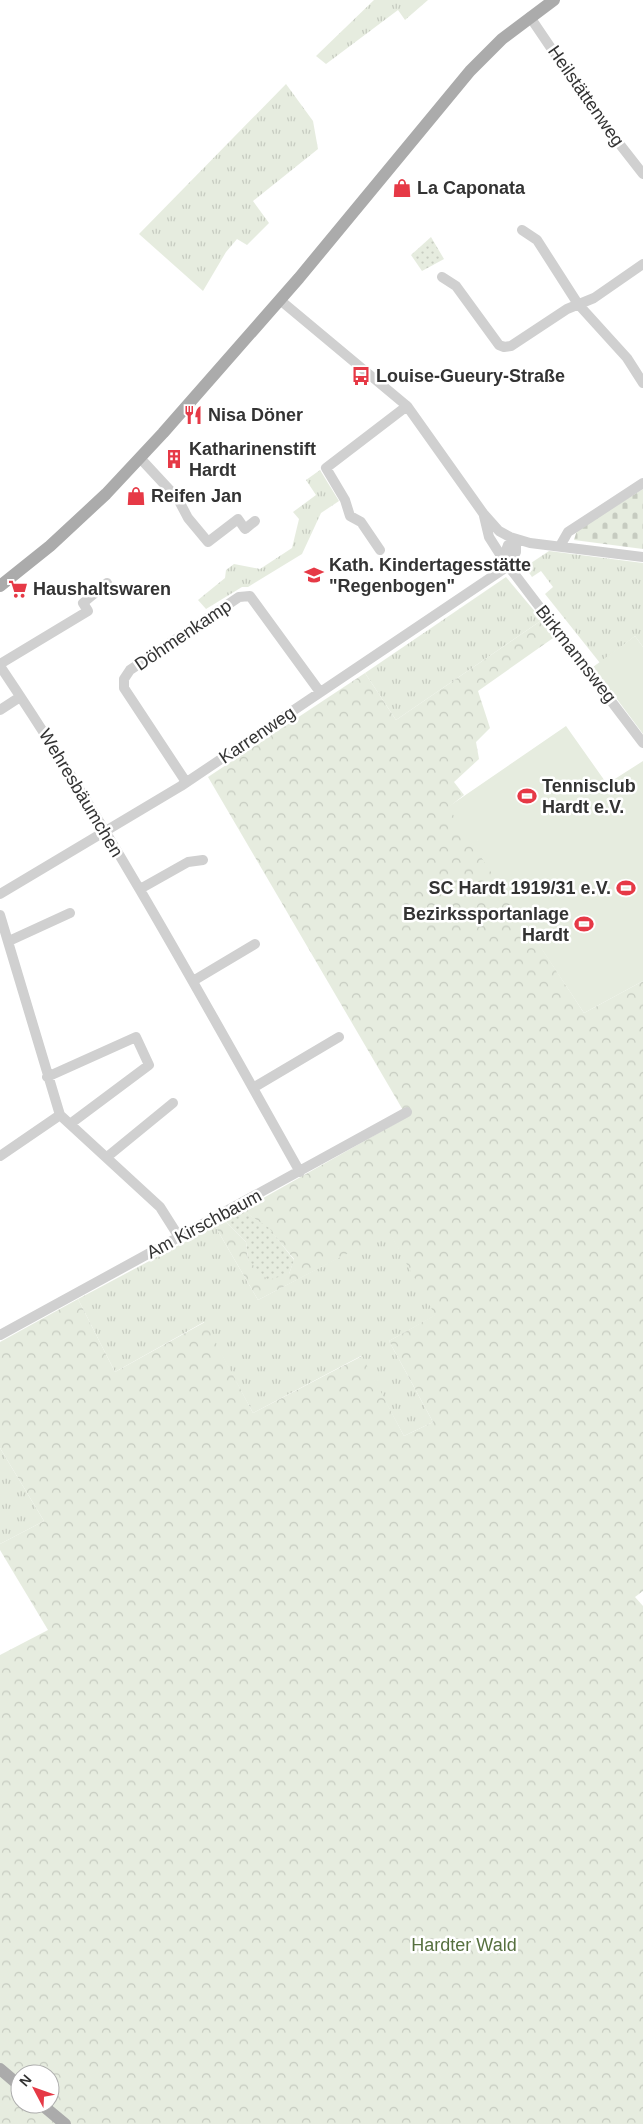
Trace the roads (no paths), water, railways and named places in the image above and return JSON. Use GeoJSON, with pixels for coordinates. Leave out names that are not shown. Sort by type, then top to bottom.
{"type":"FeatureCollection","features":[{"type":"Feature","properties":{"kind":"main road"},"geometry":{"type":"LineString","coordinates":[[0,586],[57,540],[106,494],[280,300],[470,71],[502,39],[554,0]]}},
{"type":"Feature","properties":{"kind":"main road"},"geometry":{"type":"LineString","coordinates":[[0,2069],[10,2078]]}},
{"type":"Feature","properties":{"kind":"main road"},"geometry":{"type":"LineString","coordinates":[[53,2114],[65,2124]]}},
{"type":"Feature","properties":{"kind":"street","name":"Heilstättenweg"},"geometry":{"type":"LineString","coordinates":[[530,17],[593,110],[643,174]]}},
{"type":"Feature","properties":{"kind":"street"},"geometry":{"type":"LineString","coordinates":[[522,230],[537,240],[578,304],[627,358],[643,383]]}},
{"type":"Feature","properties":{"kind":"street"},"geometry":{"type":"LineString","coordinates":[[442,276],[456,286],[499,345],[504,347],[511,346],[567,309],[594,298],[643,264]]}},
{"type":"Feature","properties":{"kind":"street"},"geometry":{"type":"LineString","coordinates":[[280,300],[406,406],[483,513],[499,531],[516,539],[643,557]]}},
{"type":"Feature","properties":{"kind":"street"},"geometry":{"type":"LineString","coordinates":[[380,550],[361,522],[350,516],[345,500],[326,468],[406,406]]}},
{"type":"Feature","properties":{"kind":"street"},"geometry":{"type":"LineString","coordinates":[[140,458],[178,499],[188,518],[208,542],[238,519],[245,528],[255,521]]}},
{"type":"Feature","properties":{"kind":"street"},"geometry":{"type":"LineString","coordinates":[[560,546],[568,532],[643,483]]}},
{"type":"Feature","properties":{"kind":"street"},"geometry":{"type":"LineString","coordinates":[[483,513],[489,537],[506,563],[516,552],[516,539]]}},
{"type":"Feature","properties":{"kind":"street","name":"Karrenweg"},"geometry":{"type":"LineString","coordinates":[[0,894],[106,833],[186,782],[506,563]]}},
{"type":"Feature","properties":{"kind":"street","name":"Birkmannsweg"},"geometry":{"type":"LineString","coordinates":[[506,563],[643,743]]}},
{"type":"Feature","properties":{"kind":"street"},"geometry":{"type":"LineString","coordinates":[[0,665],[88,611],[83,603],[107,583]]}},
{"type":"Feature","properties":{"kind":"street","name":"Döhmenkamp"},"geometry":{"type":"LineString","coordinates":[[186,782],[124,688],[124,679],[130,670],[239,597],[250,596],[320,692]]}},
{"type":"Feature","properties":{"kind":"street","name":"Wehresbäumchen"},"geometry":{"type":"LineString","coordinates":[[0,665],[45,732],[140,890],[300,1172]]}},
{"type":"Feature","properties":{"kind":"street"},"geometry":{"type":"LineString","coordinates":[[0,710],[20,697]]}},
{"type":"Feature","properties":{"kind":"street"},"geometry":{"type":"LineString","coordinates":[[140,890],[188,862],[203,860]]}},
{"type":"Feature","properties":{"kind":"street"},"geometry":{"type":"LineString","coordinates":[[10,941],[70,913]]}},
{"type":"Feature","properties":{"kind":"street"},"geometry":{"type":"LineString","coordinates":[[0,914],[10,941],[60,1115],[160,1207],[179,1236]]}},
{"type":"Feature","properties":{"kind":"street"},"geometry":{"type":"LineString","coordinates":[[193,981],[255,944]]}},
{"type":"Feature","properties":{"kind":"street"},"geometry":{"type":"LineString","coordinates":[[48,1078],[136,1037],[149,1065],[70,1124]]}},
{"type":"Feature","properties":{"kind":"street"},"geometry":{"type":"LineString","coordinates":[[253,1088],[339,1037]]}},
{"type":"Feature","properties":{"kind":"street"},"geometry":{"type":"LineString","coordinates":[[107,1157],[172,1104]]}},
{"type":"Feature","properties":{"kind":"street","name":"Am Kirschbaum"},"geometry":{"type":"LineString","coordinates":[[0,1335],[179,1236],[300,1172],[406,1112]]}},
{"type":"Feature","properties":{"kind":"street"},"geometry":{"type":"LineString","coordinates":[[0,1156],[60,1115]]}},
{"type":"Feature","properties":{"kind":"place","name":"La Caponata"},"geometry":{"type":"Point","coordinates":[402,188]}},
{"type":"Feature","properties":{"kind":"place","name":"Louise-Gueury-Straße"},"geometry":{"type":"Point","coordinates":[361,376]}},
{"type":"Feature","properties":{"kind":"place","name":"Nisa Döner"},"geometry":{"type":"Point","coordinates":[193,415]}},
{"type":"Feature","properties":{"kind":"place","name":"Katharinenstift Hardt"},"geometry":{"type":"Point","coordinates":[174,459]}},
{"type":"Feature","properties":{"kind":"place","name":"Reifen Jan"},"geometry":{"type":"Point","coordinates":[136,496]}},
{"type":"Feature","properties":{"kind":"place","name":"Kath. Kindertagesstätte \"Regenbogen\""},"geometry":{"type":"Point","coordinates":[314,575]}},
{"type":"Feature","properties":{"kind":"place","name":"Haushaltswaren"},"geometry":{"type":"Point","coordinates":[18,589]}},
{"type":"Feature","properties":{"kind":"place","name":"Tennisclub Hardt e.V."},"geometry":{"type":"Point","coordinates":[527,796]}},
{"type":"Feature","properties":{"kind":"place","name":"SC Hardt 1919/31 e.V."},"geometry":{"type":"Point","coordinates":[626,888]}},
{"type":"Feature","properties":{"kind":"place","name":"Bezirkssportanlage Hardt"},"geometry":{"type":"Point","coordinates":[584,924]}},
{"type":"Feature","properties":{"kind":"park label","name":"Hardter Wald"},"geometry":{"type":"Point","coordinates":[464,1945]}}]}
